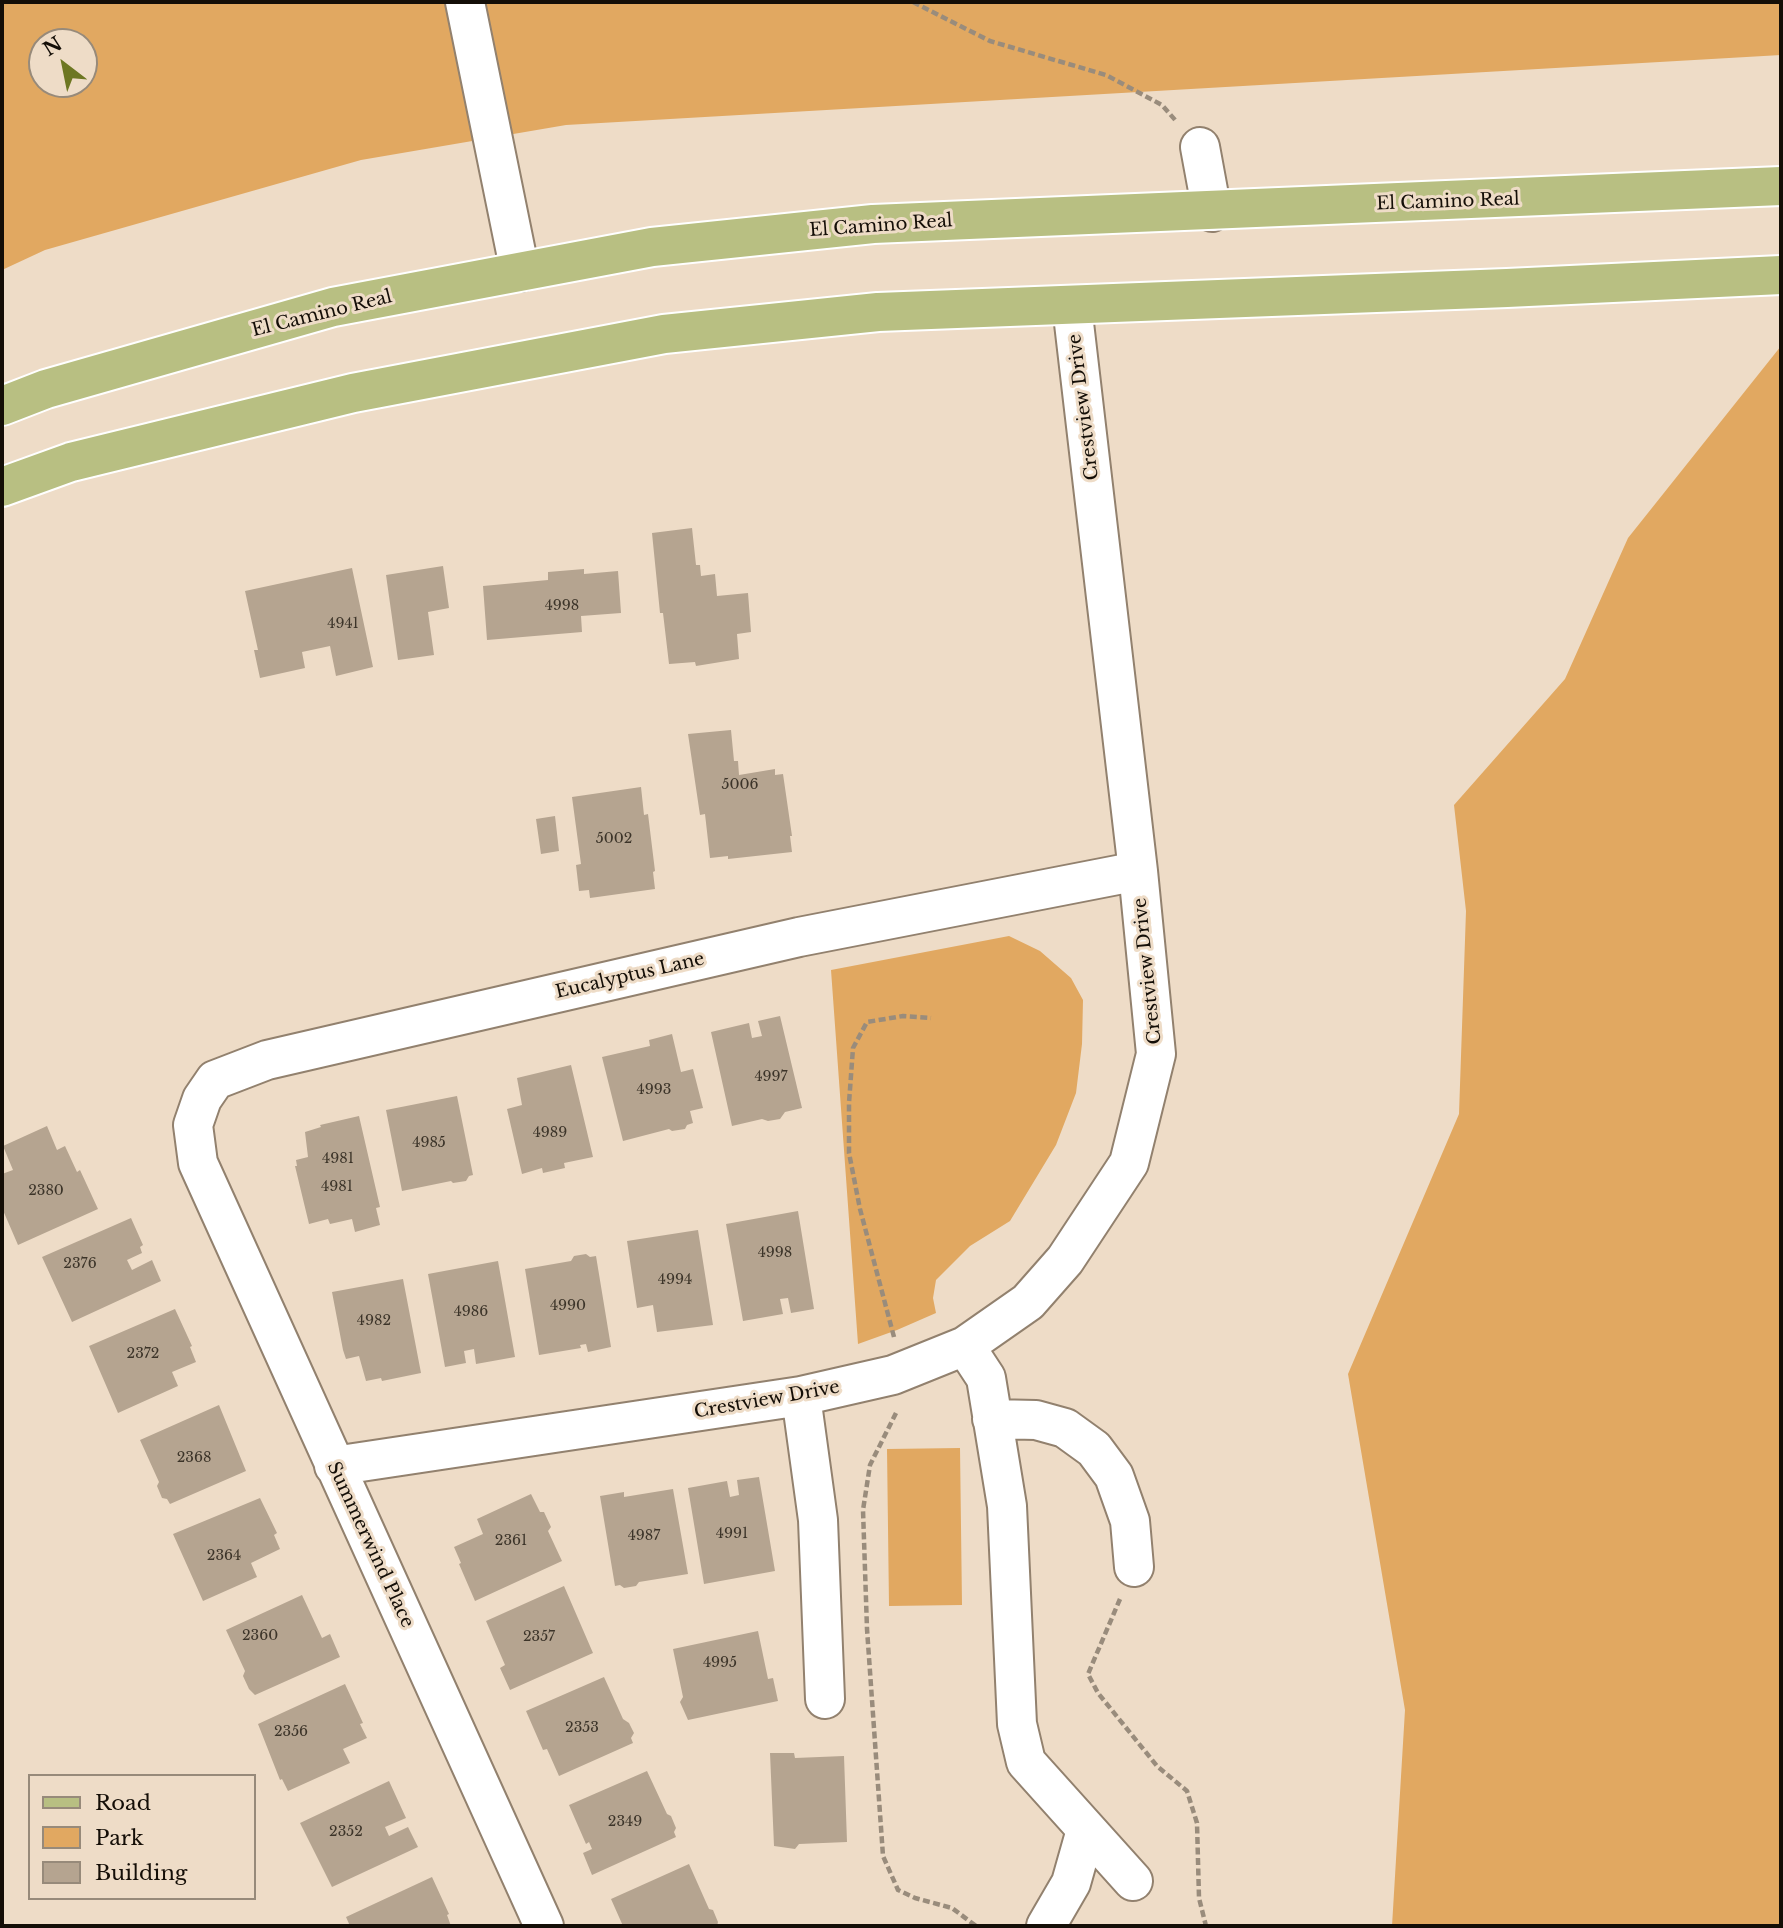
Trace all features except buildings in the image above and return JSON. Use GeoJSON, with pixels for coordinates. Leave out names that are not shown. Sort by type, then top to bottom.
{"type":"FeatureCollection","features":[{"type":"Feature","properties":{"kind":"main road","name":"El Camino Real"},"geometry":{"type":"LineString","coordinates":[[2,406],[46,389],[333,307],[652,247],[873,224],[1212,212],[1781,186]]}},
{"type":"Feature","properties":{"kind":"main road"},"geometry":{"type":"LineString","coordinates":[[2,487],[71,462],[353,393],[664,334],[878,312],[1781,275]]}},
{"type":"Feature","properties":{"kind":"street"},"geometry":{"type":"LineString","coordinates":[[465,2],[520,272]]}},
{"type":"Feature","properties":{"kind":"street"},"geometry":{"type":"LineString","coordinates":[[1200,147],[1212,212]]}},
{"type":"Feature","properties":{"kind":"street","name":"Crestview Drive"},"geometry":{"type":"LineString","coordinates":[[334,1466],[801,1396],[892,1375],[965,1346],[1028,1302],[1065,1260],[1129,1163],[1156,1054],[1138,871],[1072,306]]}},
{"type":"Feature","properties":{"kind":"street","name":"Eucalyptus Lane"},"geometry":{"type":"LineString","coordinates":[[198,1163],[194,1125],[208,1089],[215,1080],[267,1060],[799,937],[1138,871]]}},
{"type":"Feature","properties":{"kind":"street","name":"Summerwind Place"},"geometry":{"type":"LineString","coordinates":[[198,1163],[544,1926]]}},
{"type":"Feature","properties":{"kind":"street"},"geometry":{"type":"LineString","coordinates":[[965,1346],[986,1378],[1007,1506],[1017,1724],[1026,1762],[1133,1881]]}},
{"type":"Feature","properties":{"kind":"street"},"geometry":{"type":"LineString","coordinates":[[801,1396],[818,1520],[825,1699]]}},
{"type":"Feature","properties":{"kind":"street"},"geometry":{"type":"LineString","coordinates":[[992,1419],[1036,1420],[1065,1428],[1094,1449],[1114,1476],[1130,1521],[1134,1567]]}},
{"type":"Feature","properties":{"kind":"street"},"geometry":{"type":"LineString","coordinates":[[1046,1926],[1071,1883],[1086,1830]]}},
{"type":"Feature","properties":{"kind":"path"},"geometry":{"type":"LineString","coordinates":[[913,2],[990,41],[1105,75],[1162,105],[1200,147]]}},
{"type":"Feature","properties":{"kind":"path"},"geometry":{"type":"LineString","coordinates":[[894,1337],[860,1209],[849,1153],[853,1048],[867,1022],[903,1016],[931,1018]]}},
{"type":"Feature","properties":{"kind":"path"},"geometry":{"type":"LineString","coordinates":[[898,1409],[870,1465],[863,1510],[867,1629],[883,1856],[898,1890],[915,1898],[952,1908],[976,1926]]}},
{"type":"Feature","properties":{"kind":"path"},"geometry":{"type":"LineString","coordinates":[[1134,1567],[1087,1674],[1098,1693],[1157,1766],[1187,1791],[1197,1823],[1199,1898],[1206,1926]]}},
{"type":"Feature","properties":{"kind":"green space"},"geometry":{"type":"Polygon","coordinates":[[[2,2],[1781,2],[1781,55],[566,125],[361,160],[45,250],[2,270],[2,2]]]}},
{"type":"Feature","properties":{"kind":"green space"},"geometry":{"type":"Polygon","coordinates":[[[1781,346],[1781,1926],[1392,1926],[1405,1710],[1348,1374],[1459,1114],[1466,911],[1454,805],[1565,679],[1628,538],[1781,346]]]}},
{"type":"Feature","properties":{"kind":"green space"},"geometry":{"type":"Polygon","coordinates":[[[1009,936],[1040,951],[1071,978],[1083,1000],[1082,1044],[1076,1093],[1056,1145],[1010,1221],[970,1246],[936,1280],[933,1298],[936,1313],[858,1344],[831,970],[1009,936]]]}},
{"type":"Feature","properties":{"kind":"green space"},"geometry":{"type":"Polygon","coordinates":[[[960,1448],[962,1605],[889,1606],[887,1449],[960,1448]]]}}]}
